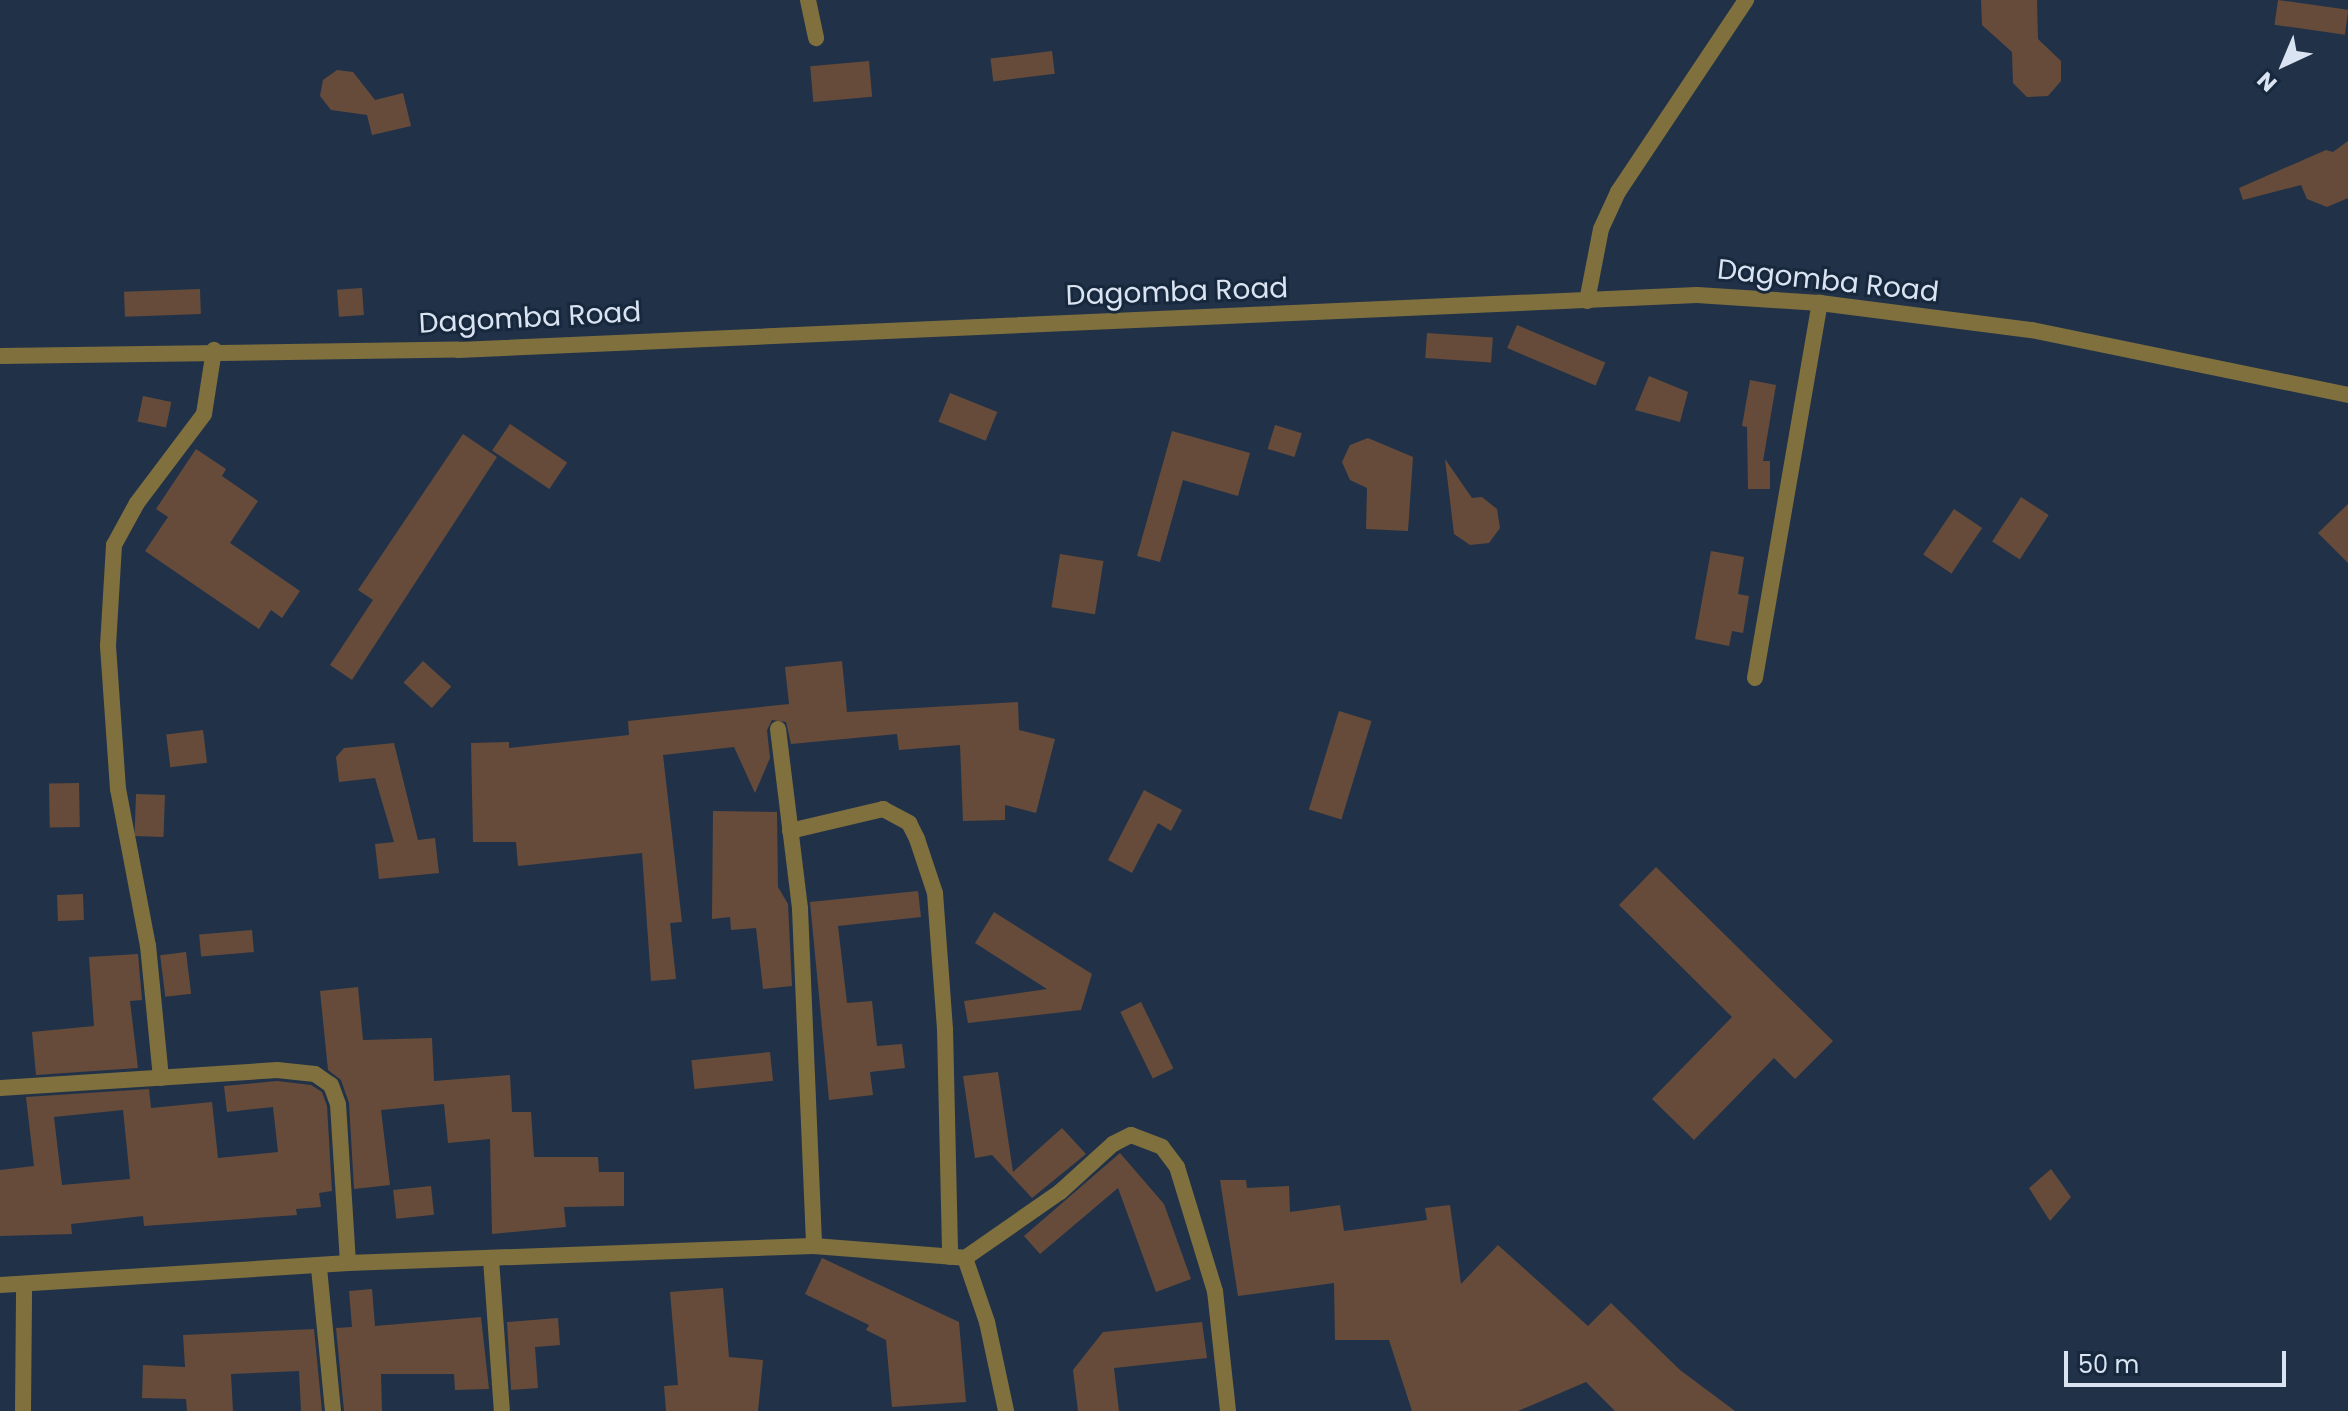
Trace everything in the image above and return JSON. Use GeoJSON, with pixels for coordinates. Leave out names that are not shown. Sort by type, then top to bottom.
{"type":"FeatureCollection","features":[{"type":"Feature","properties":{"kind":"street"},"geometry":{"type":"LineString","coordinates":[[808,0],[816,38]]}},
{"type":"Feature","properties":{"kind":"street"},"geometry":{"type":"LineString","coordinates":[[1587,301],[1601,229],[1618,192],[1746,0]]}},
{"type":"Feature","properties":{"kind":"street","name":"Dagomba Road"},"geometry":{"type":"LineString","coordinates":[[0,356],[214,350],[458,350],[1697,295],[1820,303],[2032,330],[2348,395]]}},
{"type":"Feature","properties":{"kind":"street"},"geometry":{"type":"LineString","coordinates":[[1755,678],[1820,303]]}},
{"type":"Feature","properties":{"kind":"street"},"geometry":{"type":"LineString","coordinates":[[161,1078],[148,946],[118,789],[108,646],[114,545],[137,503],[204,414],[214,350]]}},
{"type":"Feature","properties":{"kind":"street"},"geometry":{"type":"LineString","coordinates":[[778,729],[800,909],[814,1246]]}},
{"type":"Feature","properties":{"kind":"street"},"geometry":{"type":"LineString","coordinates":[[790,831],[883,809],[909,823],[917,839],[935,893],[958,1258],[987,1322],[1006,1411]]}},
{"type":"Feature","properties":{"kind":"street"},"geometry":{"type":"LineString","coordinates":[[0,1088],[303,1070],[331,1085],[338,1104],[348,1263]]}},
{"type":"Feature","properties":{"kind":"street"},"geometry":{"type":"LineString","coordinates":[[0,1285],[319,1268],[348,1263],[814,1246],[958,1258],[1060,1192],[1113,1144],[1131,1135],[1162,1147],[1177,1167],[1215,1291],[1228,1411]]}},
{"type":"Feature","properties":{"kind":"street"},"geometry":{"type":"LineString","coordinates":[[491,1259],[502,1411]]}},
{"type":"Feature","properties":{"kind":"street"},"geometry":{"type":"LineString","coordinates":[[319,1268],[333,1411]]}},
{"type":"Feature","properties":{"kind":"street"},"geometry":{"type":"LineString","coordinates":[[23,1411],[24,1286]]}},
{"type":"Feature","properties":{"kind":"building"},"geometry":{"type":"Polygon","coordinates":[[[1981,0],[2037,0],[2038,39],[2061,61],[2061,81],[2048,96],[2027,97],[2013,83],[2012,52],[1982,25],[1981,0]]]}},
{"type":"Feature","properties":{"kind":"building"},"geometry":{"type":"Polygon","coordinates":[[[2278,0],[2348,10],[2345,35],[2275,25],[2278,0]]]}},
{"type":"Feature","properties":{"kind":"building"},"geometry":{"type":"Polygon","coordinates":[[[1052,51],[1055,74],[993,81],[990,59],[1052,51]]]}},
{"type":"Feature","properties":{"kind":"building"},"geometry":{"type":"Polygon","coordinates":[[[869,61],[872,97],[813,102],[810,66],[869,61]]]}},
{"type":"Feature","properties":{"kind":"building"},"geometry":{"type":"Polygon","coordinates":[[[337,70],[353,72],[375,100],[403,93],[411,126],[372,135],[367,115],[331,110],[320,96],[323,80],[337,70]]]}},
{"type":"Feature","properties":{"kind":"building"},"geometry":{"type":"Polygon","coordinates":[[[2348,141],[2348,198],[2327,207],[2307,199],[2301,185],[2243,200],[2239,188],[2326,150],[2333,152],[2348,141]]]}},
{"type":"Feature","properties":{"kind":"building"},"geometry":{"type":"Polygon","coordinates":[[[362,288],[364,315],[339,317],[337,290],[362,288]]]}},
{"type":"Feature","properties":{"kind":"building"},"geometry":{"type":"Polygon","coordinates":[[[200,289],[201,314],[125,317],[124,292],[200,289]]]}},
{"type":"Feature","properties":{"kind":"building"},"geometry":{"type":"Polygon","coordinates":[[[1517,325],[1605,363],[1596,386],[1507,348],[1517,325]]]}},
{"type":"Feature","properties":{"kind":"building"},"geometry":{"type":"Polygon","coordinates":[[[1427,333],[1493,338],[1491,363],[1425,358],[1427,333]]]}},
{"type":"Feature","properties":{"kind":"building"},"geometry":{"type":"Polygon","coordinates":[[[1649,376],[1688,392],[1680,422],[1635,410],[1649,376]]]}},
{"type":"Feature","properties":{"kind":"building"},"geometry":{"type":"Polygon","coordinates":[[[1750,380],[1776,385],[1763,461],[1770,461],[1770,489],[1748,489],[1747,427],[1742,426],[1750,380]]]}},
{"type":"Feature","properties":{"kind":"building"},"geometry":{"type":"Polygon","coordinates":[[[950,393],[997,412],[986,441],[938,422],[950,393]]]}},
{"type":"Feature","properties":{"kind":"building"},"geometry":{"type":"Polygon","coordinates":[[[143,396],[171,402],[166,427],[138,421],[143,396]]]}},
{"type":"Feature","properties":{"kind":"building"},"geometry":{"type":"Polygon","coordinates":[[[510,424],[567,463],[549,489],[492,451],[510,424]]]}},
{"type":"Feature","properties":{"kind":"building"},"geometry":{"type":"Polygon","coordinates":[[[1275,425],[1302,433],[1294,457],[1268,449],[1275,425]]]}},
{"type":"Feature","properties":{"kind":"building"},"geometry":{"type":"Polygon","coordinates":[[[1172,431],[1250,453],[1238,496],[1183,480],[1160,562],[1137,556],[1172,431]]]}},
{"type":"Feature","properties":{"kind":"building"},"geometry":{"type":"Polygon","coordinates":[[[463,434],[497,457],[352,680],[330,665],[373,600],[358,590],[463,434]]]}},
{"type":"Feature","properties":{"kind":"building"},"geometry":{"type":"Polygon","coordinates":[[[1368,438],[1413,457],[1408,531],[1366,529],[1367,488],[1350,480],[1342,462],[1350,445],[1368,438]]]}},
{"type":"Feature","properties":{"kind":"building"},"geometry":{"type":"Polygon","coordinates":[[[196,449],[226,469],[222,476],[258,501],[230,543],[300,591],[282,618],[271,610],[259,629],[145,551],[168,517],[156,509],[196,449]]]}},
{"type":"Feature","properties":{"kind":"building"},"geometry":{"type":"Polygon","coordinates":[[[1445,459],[1472,498],[1482,497],[1497,509],[1500,528],[1489,543],[1470,545],[1454,534],[1445,459]]]}},
{"type":"Feature","properties":{"kind":"building"},"geometry":{"type":"Polygon","coordinates":[[[2021,497],[2049,515],[2020,559],[1992,541],[2021,497]]]}},
{"type":"Feature","properties":{"kind":"building"},"geometry":{"type":"Polygon","coordinates":[[[2348,504],[2348,563],[2318,533],[2348,504]]]}},
{"type":"Feature","properties":{"kind":"building"},"geometry":{"type":"Polygon","coordinates":[[[1954,509],[1982,528],[1951,574],[1923,555],[1954,509]]]}},
{"type":"Feature","properties":{"kind":"building"},"geometry":{"type":"Polygon","coordinates":[[[1711,551],[1744,557],[1738,594],[1749,596],[1743,633],[1732,631],[1729,646],[1695,639],[1711,551]]]}},
{"type":"Feature","properties":{"kind":"building"},"geometry":{"type":"Polygon","coordinates":[[[1060,554],[1103,561],[1095,614],[1052,607],[1060,554]]]}},
{"type":"Feature","properties":{"kind":"building"},"geometry":{"type":"Polygon","coordinates":[[[423,661],[451,686],[432,708],[404,683],[423,661]]]}},
{"type":"Feature","properties":{"kind":"building"},"geometry":{"type":"Polygon","coordinates":[[[842,661],[847,712],[1018,702],[1019,730],[1055,739],[1036,813],[1005,805],[1005,820],[963,821],[960,745],[899,750],[897,734],[791,744],[786,722],[772,720],[767,730],[770,758],[755,793],[734,747],[663,755],[682,922],[670,923],[676,979],[651,981],[642,853],[518,866],[516,842],[473,842],[471,743],[509,742],[509,748],[629,735],[628,721],[789,704],[785,667],[842,661]]]}},
{"type":"Feature","properties":{"kind":"building"},"geometry":{"type":"Polygon","coordinates":[[[1339,711],[1372,721],[1341,819],[1309,809],[1339,711]]]}},
{"type":"Feature","properties":{"kind":"building"},"geometry":{"type":"Polygon","coordinates":[[[203,730],[207,763],[170,767],[166,735],[203,730]]]}},
{"type":"Feature","properties":{"kind":"building"},"geometry":{"type":"Polygon","coordinates":[[[394,743],[418,840],[435,838],[439,873],[379,879],[375,844],[394,842],[375,778],[339,782],[336,757],[344,748],[394,743]]]}},
{"type":"Feature","properties":{"kind":"building"},"geometry":{"type":"Polygon","coordinates":[[[79,783],[80,827],[50,828],[49,784],[79,783]]]}},
{"type":"Feature","properties":{"kind":"building"},"geometry":{"type":"Polygon","coordinates":[[[1144,790],[1182,810],[1171,831],[1158,823],[1132,873],[1108,860],[1144,790]]]}},
{"type":"Feature","properties":{"kind":"building"},"geometry":{"type":"Polygon","coordinates":[[[136,794],[165,795],[164,837],[135,836],[136,794]]]}},
{"type":"Feature","properties":{"kind":"building"},"geometry":{"type":"Polygon","coordinates":[[[713,811],[777,812],[778,887],[788,904],[792,986],[763,989],[756,928],[731,930],[730,917],[712,919],[713,811]]]}},
{"type":"Feature","properties":{"kind":"building"},"geometry":{"type":"Polygon","coordinates":[[[1656,867],[1833,1041],[1795,1079],[1774,1058],[1694,1140],[1652,1099],[1732,1017],[1619,905],[1656,867]]]}},
{"type":"Feature","properties":{"kind":"building"},"geometry":{"type":"Polygon","coordinates":[[[918,891],[921,917],[838,926],[847,1003],[872,1001],[877,1046],[902,1044],[905,1068],[870,1072],[873,1095],[829,1100],[810,902],[918,891]]]}},
{"type":"Feature","properties":{"kind":"building"},"geometry":{"type":"Polygon","coordinates":[[[83,894],[84,920],[58,921],[57,895],[83,894]]]}},
{"type":"Feature","properties":{"kind":"building"},"geometry":{"type":"Polygon","coordinates":[[[994,912],[1092,974],[1081,1010],[968,1023],[964,1001],[1047,989],[975,943],[994,912]]]}},
{"type":"Feature","properties":{"kind":"building"},"geometry":{"type":"Polygon","coordinates":[[[252,930],[254,952],[201,957],[199,935],[252,930]]]}},
{"type":"Feature","properties":{"kind":"building"},"geometry":{"type":"Polygon","coordinates":[[[186,952],[191,994],[165,997],[160,955],[186,952]]]}},
{"type":"Feature","properties":{"kind":"building"},"geometry":{"type":"Polygon","coordinates":[[[138,954],[142,1000],[130,1001],[138,1068],[36,1075],[32,1032],[94,1026],[89,957],[138,954]]]}},
{"type":"Feature","properties":{"kind":"building"},"geometry":{"type":"Polygon","coordinates":[[[358,987],[363,1040],[432,1038],[434,1081],[510,1075],[512,1112],[531,1112],[534,1157],[598,1157],[599,1172],[624,1172],[624,1206],[564,1207],[566,1227],[492,1234],[490,1139],[448,1143],[444,1104],[381,1110],[390,1185],[354,1189],[349,1103],[341,1080],[328,1070],[320,991],[358,987]]]}},
{"type":"Feature","properties":{"kind":"building"},"geometry":{"type":"Polygon","coordinates":[[[1141,1002],[1173,1069],[1153,1079],[1120,1012],[1141,1002]]]}},
{"type":"Feature","properties":{"kind":"building"},"geometry":{"type":"Polygon","coordinates":[[[770,1052],[773,1081],[694,1089],[691,1060],[770,1052]]]}},
{"type":"Feature","properties":{"kind":"building"},"geometry":{"type":"Polygon","coordinates":[[[998,1072],[1013,1172],[1062,1128],[1086,1154],[1032,1198],[992,1155],[975,1158],[963,1076],[998,1072]]]}},
{"type":"Feature","properties":{"kind":"building"},"geometry":{"type":"Polygon","coordinates":[[[277,1081],[311,1085],[322,1092],[327,1106],[332,1191],[319,1193],[321,1207],[296,1209],[297,1215],[144,1226],[143,1216],[71,1224],[72,1234],[0,1236],[0,1170],[34,1166],[26,1097],[149,1089],[151,1108],[212,1102],[218,1158],[278,1152],[273,1107],[227,1112],[224,1086],[277,1081]],[[123,1110],[54,1117],[62,1185],[130,1179],[123,1110]]]}},
{"type":"Feature","properties":{"kind":"building"},"geometry":{"type":"Polygon","coordinates":[[[1120,1153],[1164,1204],[1191,1279],[1156,1292],[1118,1188],[1040,1254],[1024,1236],[1120,1153]]]}},
{"type":"Feature","properties":{"kind":"building"},"geometry":{"type":"Polygon","coordinates":[[[2051,1169],[2071,1197],[2050,1221],[2029,1188],[2051,1169]]]}},
{"type":"Feature","properties":{"kind":"building"},"geometry":{"type":"Polygon","coordinates":[[[1220,1180],[1246,1180],[1247,1188],[1289,1186],[1290,1212],[1340,1205],[1344,1231],[1427,1220],[1425,1208],[1450,1205],[1461,1284],[1498,1245],[1588,1326],[1611,1303],[1680,1370],[1735,1411],[1615,1411],[1586,1382],[1518,1411],[1412,1411],[1389,1340],[1335,1340],[1334,1283],[1238,1296],[1220,1180]]]}},
{"type":"Feature","properties":{"kind":"building"},"geometry":{"type":"Polygon","coordinates":[[[431,1186],[434,1215],[396,1219],[393,1190],[431,1186]]]}},
{"type":"Feature","properties":{"kind":"building"},"geometry":{"type":"Polygon","coordinates":[[[822,1258],[959,1322],[966,1402],[892,1407],[886,1340],[866,1330],[869,1325],[805,1294],[822,1258]]]}},
{"type":"Feature","properties":{"kind":"building"},"geometry":{"type":"Polygon","coordinates":[[[723,1288],[729,1357],[763,1360],[758,1411],[666,1411],[664,1386],[678,1385],[670,1292],[723,1288]]]}},
{"type":"Feature","properties":{"kind":"building"},"geometry":{"type":"Polygon","coordinates":[[[372,1289],[375,1326],[481,1317],[489,1389],[455,1390],[454,1374],[381,1374],[382,1411],[344,1411],[336,1328],[352,1327],[349,1291],[372,1289]]]}},
{"type":"Feature","properties":{"kind":"building"},"geometry":{"type":"Polygon","coordinates":[[[558,1318],[560,1345],[535,1347],[538,1388],[511,1390],[507,1322],[558,1318]]]}},
{"type":"Feature","properties":{"kind":"building"},"geometry":{"type":"Polygon","coordinates":[[[1202,1322],[1207,1358],[1114,1368],[1119,1411],[1078,1411],[1073,1370],[1103,1332],[1202,1322]]]}},
{"type":"Feature","properties":{"kind":"building"},"geometry":{"type":"Polygon","coordinates":[[[314,1329],[322,1411],[301,1411],[299,1371],[231,1374],[233,1411],[187,1411],[186,1399],[142,1398],[143,1365],[185,1367],[183,1335],[314,1329]]]}}]}
